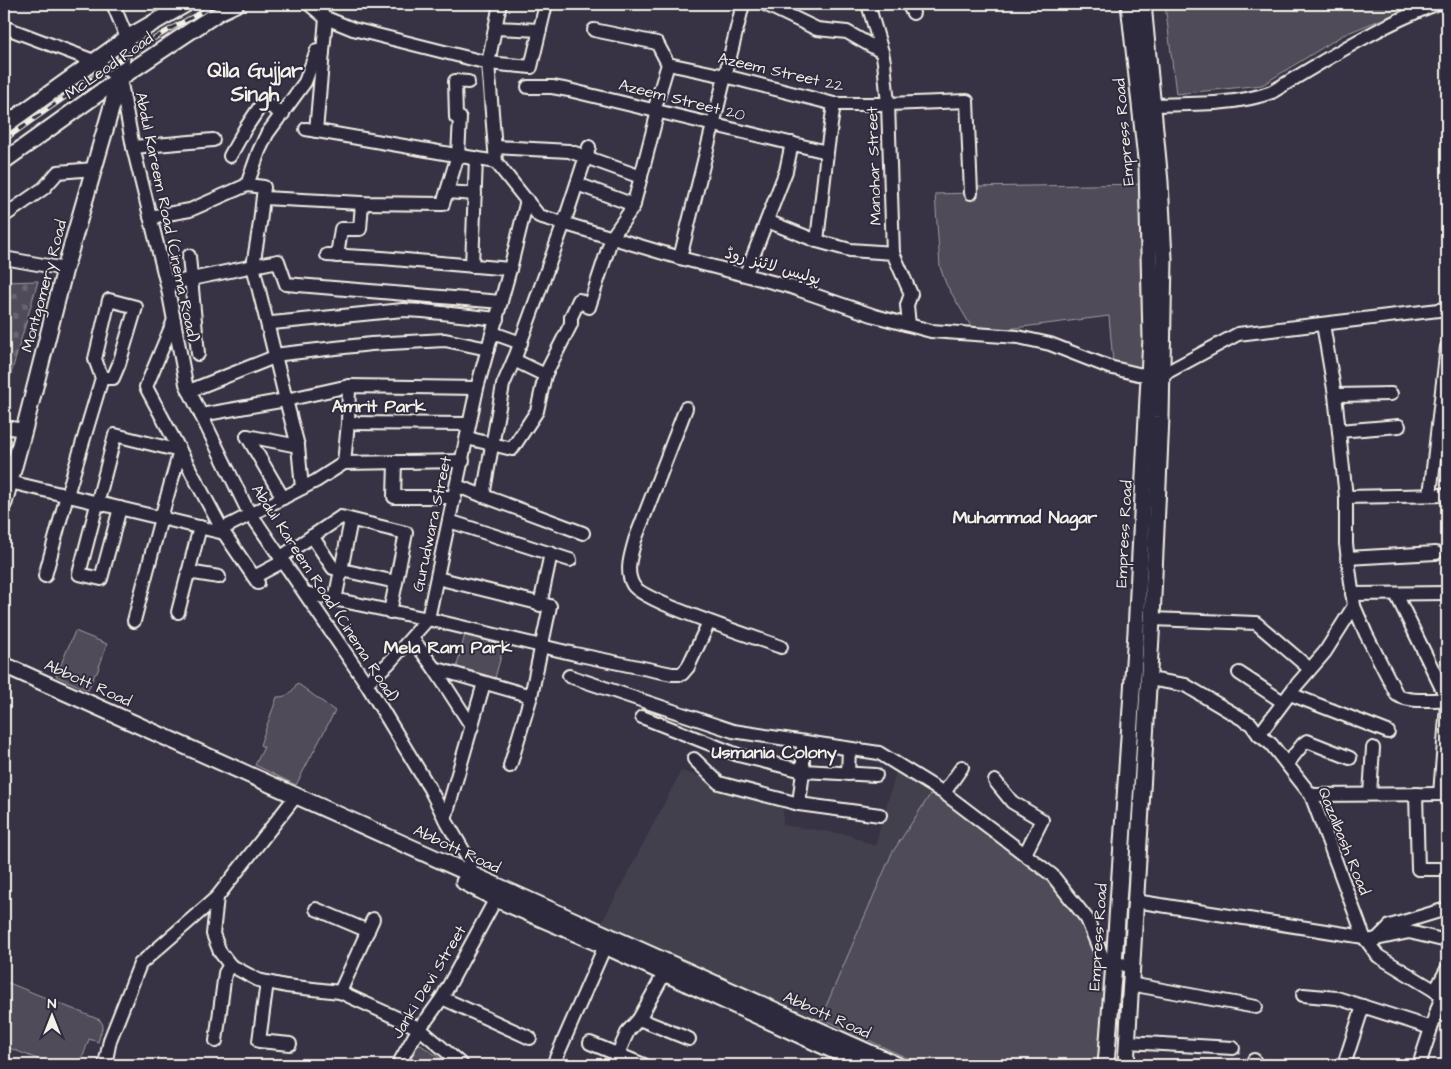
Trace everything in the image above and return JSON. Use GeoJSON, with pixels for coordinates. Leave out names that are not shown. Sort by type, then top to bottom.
{"type":"FeatureCollection","features":[{"type":"Feature","properties":{"kind":"main road","name":"McLeod Road"},"geometry":{"type":"LineString","coordinates":[[4,126],[127,38],[186,4]]}},
{"type":"Feature","properties":{"kind":"main road","name":"McLeod Road"},"geometry":{"type":"LineString","coordinates":[[4,161],[120,78],[219,12],[236,4]]}},
{"type":"Feature","properties":{"kind":"main road","name":"Empress Road"},"geometry":{"type":"LineString","coordinates":[[1106,1065],[1141,552],[1164,259],[1147,105],[1130,4]]}},
{"type":"Feature","properties":{"kind":"main road","name":"Empress Road"},"geometry":{"type":"LineString","coordinates":[[1143,4],[1147,105]]}},
{"type":"Feature","properties":{"kind":"main road","name":"Montgomery Road"},"geometry":{"type":"LineString","coordinates":[[4,503],[65,269],[120,78]]}},
{"type":"Feature","properties":{"kind":"main road","name":"Empress Road"},"geometry":{"type":"LineString","coordinates":[[1126,1065],[1152,620],[1155,374]]}},
{"type":"Feature","properties":{"kind":"main road","name":"Abbott Road"},"geometry":{"type":"LineString","coordinates":[[4,665],[293,800]]}},
{"type":"Feature","properties":{"kind":"main road","name":"Abbott Road"},"geometry":{"type":"LineString","coordinates":[[4,674],[468,878],[664,974],[710,988]]}},
{"type":"Feature","properties":{"kind":"main road","name":"Abbott Road"},"geometry":{"type":"LineString","coordinates":[[498,894],[810,1033],[897,1065]]}},
{"type":"Feature","properties":{"kind":"main road","name":"Abbott Road"},"geometry":{"type":"LineString","coordinates":[[810,1033],[865,1065]]}},
{"type":"Feature","properties":{"kind":"street"},"geometry":{"type":"LineString","coordinates":[[113,4],[127,38],[120,78]]}},
{"type":"Feature","properties":{"kind":"street"},"geometry":{"type":"LineString","coordinates":[[309,4],[326,18],[353,29],[488,63],[531,67],[546,4]]}},
{"type":"Feature","properties":{"kind":"street"},"geometry":{"type":"LineString","coordinates":[[326,18],[323,52],[311,130],[496,162],[488,63],[500,4]]}},
{"type":"Feature","properties":{"kind":"street"},"geometry":{"type":"LineString","coordinates":[[680,258],[744,4]]}},
{"type":"Feature","properties":{"kind":"street"},"geometry":{"type":"LineString","coordinates":[[766,4],[817,29],[847,32],[882,52]]}},
{"type":"Feature","properties":{"kind":"street","name":"Manohar Street"},"geometry":{"type":"LineString","coordinates":[[868,4],[882,52],[888,104],[893,253],[911,294],[907,306],[909,325]]}},
{"type":"Feature","properties":{"kind":"street"},"geometry":{"type":"LineString","coordinates":[[1147,105],[1212,103],[1260,97],[1414,12],[1436,4]]}},
{"type":"Feature","properties":{"kind":"street","name":"Abdul Kareem Road (Cinema Road)"},"geometry":{"type":"LineString","coordinates":[[4,27],[94,61],[120,78],[133,147],[167,284],[186,384],[189,391],[251,514],[366,682],[430,789],[470,862],[472,869],[468,878]]}},
{"type":"Feature","properties":{"kind":"street"},"geometry":{"type":"LineString","coordinates":[[495,28],[540,30]]}},
{"type":"Feature","properties":{"kind":"street"},"geometry":{"type":"LineString","coordinates":[[467,438],[512,449],[537,411],[545,375],[571,324],[571,317],[579,300],[589,306],[612,237],[634,204],[668,64],[657,43],[594,30]]}},
{"type":"Feature","properties":{"kind":"street"},"geometry":{"type":"LineString","coordinates":[[247,184],[259,151],[268,134],[305,82],[317,50],[323,52]]}},
{"type":"Feature","properties":{"kind":"street","name":"Azeem Street 22"},"geometry":{"type":"LineString","coordinates":[[668,64],[726,76],[834,104],[967,101],[971,193]]}},
{"type":"Feature","properties":{"kind":"street"},"geometry":{"type":"LineString","coordinates":[[263,198],[362,203],[443,204],[458,155],[460,118],[456,117],[455,81],[468,82]]}},
{"type":"Feature","properties":{"kind":"street","name":"Azeem Street 20"},"geometry":{"type":"LineString","coordinates":[[528,87],[552,87],[569,90],[827,152]]}},
{"type":"Feature","properties":{"kind":"street"},"geometry":{"type":"LineString","coordinates":[[230,156],[262,102],[283,114]]}},
{"type":"Feature","properties":{"kind":"street"},"geometry":{"type":"LineString","coordinates":[[817,241],[834,104]]}},
{"type":"Feature","properties":{"kind":"street"},"geometry":{"type":"LineString","coordinates":[[133,147],[213,140]]}},
{"type":"Feature","properties":{"kind":"street"},"geometry":{"type":"LineString","coordinates":[[746,274],[786,171],[792,143]]}},
{"type":"Feature","properties":{"kind":"street"},"geometry":{"type":"LineString","coordinates":[[495,147],[588,152],[641,177]]}},
{"type":"Feature","properties":{"kind":"street"},"geometry":{"type":"LineString","coordinates":[[484,496],[504,385],[564,223],[588,152]]}},
{"type":"Feature","properties":{"kind":"street"},"geometry":{"type":"LineString","coordinates":[[472,266],[476,158]]}},
{"type":"Feature","properties":{"kind":"street","name":"پولیس لائنز روڈ"},"geometry":{"type":"LineString","coordinates":[[496,162],[539,216],[680,258],[791,287],[875,316],[931,331],[1018,337],[1050,344],[1123,371],[1155,374]]}},
{"type":"Feature","properties":{"kind":"street"},"geometry":{"type":"LineString","coordinates":[[4,216],[44,188],[58,172],[94,169]]}},
{"type":"Feature","properties":{"kind":"street"},"geometry":{"type":"LineString","coordinates":[[150,216],[190,210],[247,184],[264,186],[253,266],[298,446],[302,488]]}},
{"type":"Feature","properties":{"kind":"street"},"geometry":{"type":"LineString","coordinates":[[577,184],[634,204]]}},
{"type":"Feature","properties":{"kind":"street"},"geometry":{"type":"LineString","coordinates":[[447,192],[475,194]]}},
{"type":"Feature","properties":{"kind":"street"},"geometry":{"type":"LineString","coordinates":[[272,323],[403,310],[497,319],[527,200]]}},
{"type":"Feature","properties":{"kind":"street"},"geometry":{"type":"LineString","coordinates":[[362,203],[360,229],[341,229],[332,256],[382,258],[510,269]]}},
{"type":"Feature","properties":{"kind":"street"},"geometry":{"type":"LineString","coordinates":[[767,221],[817,241],[850,250],[893,253]]}},
{"type":"Feature","properties":{"kind":"street"},"geometry":{"type":"LineString","coordinates":[[189,256],[198,354]]}},
{"type":"Feature","properties":{"kind":"street"},"geometry":{"type":"LineString","coordinates":[[4,258],[65,269]]}},
{"type":"Feature","properties":{"kind":"street"},"geometry":{"type":"LineString","coordinates":[[167,284],[278,261],[286,284],[501,302]]}},
{"type":"Feature","properties":{"kind":"street"},"geometry":{"type":"LineString","coordinates":[[45,576],[102,378],[95,359],[109,300],[136,307],[113,378],[102,378]]}},
{"type":"Feature","properties":{"kind":"street"},"geometry":{"type":"LineString","coordinates":[[1155,374],[1238,334],[1447,309]]}},
{"type":"Feature","properties":{"kind":"street","name":"Gurudwara Street"},"geometry":{"type":"LineString","coordinates":[[366,682],[388,664],[428,619],[477,388],[497,319]]}},
{"type":"Feature","properties":{"kind":"street"},"geometry":{"type":"LineString","coordinates":[[174,320],[146,387],[223,531],[256,580],[312,536],[342,518],[406,533],[390,612]]}},
{"type":"Feature","properties":{"kind":"street"},"geometry":{"type":"LineString","coordinates":[[1323,324],[1339,431],[1346,497],[1346,544],[1353,600],[1366,634],[1397,695],[1409,699],[1447,699],[1396,594]]}},
{"type":"Feature","properties":{"kind":"street"},"geometry":{"type":"LineString","coordinates":[[493,333],[521,342]]}},
{"type":"Feature","properties":{"kind":"street"},"geometry":{"type":"LineString","coordinates":[[189,391],[282,354],[371,344],[445,340],[488,349]]}},
{"type":"Feature","properties":{"kind":"street"},"geometry":{"type":"LineString","coordinates":[[1430,495],[1447,347]]}},
{"type":"Feature","properties":{"kind":"street"},"geometry":{"type":"LineString","coordinates":[[514,360],[545,375]]}},
{"type":"Feature","properties":{"kind":"street"},"geometry":{"type":"LineString","coordinates":[[201,415],[286,400],[349,386],[477,388]]}},
{"type":"Feature","properties":{"kind":"street"},"geometry":{"type":"LineString","coordinates":[[344,463],[349,386]]}},
{"type":"Feature","properties":{"kind":"street"},"geometry":{"type":"LineString","coordinates":[[1335,395],[1392,394]]}},
{"type":"Feature","properties":{"kind":"street"},"geometry":{"type":"LineString","coordinates":[[686,408],[635,540],[629,574],[634,586],[644,595],[709,622],[781,647]]}},
{"type":"Feature","properties":{"kind":"street"},"geometry":{"type":"LineString","coordinates":[[348,423],[469,424]]}},
{"type":"Feature","properties":{"kind":"street"},"geometry":{"type":"LineString","coordinates":[[1339,431],[1398,426]]}},
{"type":"Feature","properties":{"kind":"street"},"geometry":{"type":"LineString","coordinates":[[4,427],[24,430]]}},
{"type":"Feature","properties":{"kind":"street"},"geometry":{"type":"LineString","coordinates":[[120,508],[101,579],[79,574],[115,434],[180,451]]}},
{"type":"Feature","properties":{"kind":"street"},"geometry":{"type":"LineString","coordinates":[[283,498],[247,436],[298,446]]}},
{"type":"Feature","properties":{"kind":"street"},"geometry":{"type":"LineString","coordinates":[[134,621],[180,451]]}},
{"type":"Feature","properties":{"kind":"street"},"geometry":{"type":"LineString","coordinates":[[395,462],[394,497],[456,492],[484,496],[583,533]]}},
{"type":"Feature","properties":{"kind":"street"},"geometry":{"type":"LineString","coordinates":[[10,482],[223,531],[344,463],[462,462]]}},
{"type":"Feature","properties":{"kind":"street"},"geometry":{"type":"LineString","coordinates":[[1346,497],[1447,495]]}},
{"type":"Feature","properties":{"kind":"street"},"geometry":{"type":"LineString","coordinates":[[335,600],[350,520]]}},
{"type":"Feature","properties":{"kind":"street"},"geometry":{"type":"LineString","coordinates":[[449,521],[570,560]]}},
{"type":"Feature","properties":{"kind":"street"},"geometry":{"type":"LineString","coordinates":[[178,612],[200,527]]}},
{"type":"Feature","properties":{"kind":"street"},"geometry":{"type":"LineString","coordinates":[[312,536],[333,568],[396,582]]}},
{"type":"Feature","properties":{"kind":"street"},"geometry":{"type":"LineString","coordinates":[[540,604],[551,553]]}},
{"type":"Feature","properties":{"kind":"street"},"geometry":{"type":"LineString","coordinates":[[1348,558],[1436,553]]}},
{"type":"Feature","properties":{"kind":"street"},"geometry":{"type":"LineString","coordinates":[[188,572],[219,577]]}},
{"type":"Feature","properties":{"kind":"street"},"geometry":{"type":"LineString","coordinates":[[437,578],[550,606],[531,696],[510,766]]}},
{"type":"Feature","properties":{"kind":"street"},"geometry":{"type":"LineString","coordinates":[[306,593],[672,674],[682,674],[688,667],[709,622]]}},
{"type":"Feature","properties":{"kind":"street"},"geometry":{"type":"LineString","coordinates":[[1353,600],[1396,594],[1447,593]]}},
{"type":"Feature","properties":{"kind":"street"},"geometry":{"type":"LineString","coordinates":[[1259,735],[1286,698],[1325,652],[1353,600]]}},
{"type":"Feature","properties":{"kind":"street"},"geometry":{"type":"LineString","coordinates":[[1152,620],[1256,623],[1310,669]]}},
{"type":"Feature","properties":{"kind":"street"},"geometry":{"type":"LineString","coordinates":[[412,638],[472,727]]}},
{"type":"Feature","properties":{"kind":"street"},"geometry":{"type":"LineString","coordinates":[[434,668],[531,696]]}},
{"type":"Feature","properties":{"kind":"street"},"geometry":{"type":"LineString","coordinates":[[1239,673],[1286,698],[1388,732]]}},
{"type":"Feature","properties":{"kind":"street"},"geometry":{"type":"LineString","coordinates":[[569,676],[733,731],[879,753],[944,793],[1052,876],[1087,919],[1104,961],[1131,966]]}},
{"type":"Feature","properties":{"kind":"street","name":"Qazalbash Road"},"geometry":{"type":"LineString","coordinates":[[1149,679],[1186,686],[1251,724],[1259,735],[1272,744],[1311,795],[1369,939],[1378,956],[1441,995]]}},
{"type":"Feature","properties":{"kind":"street"},"geometry":{"type":"LineString","coordinates":[[445,819],[484,683]]}},
{"type":"Feature","properties":{"kind":"street"},"geometry":{"type":"LineString","coordinates":[[1311,795],[1444,794],[1447,705]]}},
{"type":"Feature","properties":{"kind":"street"},"geometry":{"type":"LineString","coordinates":[[642,717],[738,754],[803,772],[876,775]]}},
{"type":"Feature","properties":{"kind":"street"},"geometry":{"type":"LineString","coordinates":[[1287,764],[1307,741],[1350,758]]}},
{"type":"Feature","properties":{"kind":"street"},"geometry":{"type":"LineString","coordinates":[[799,804],[803,772],[803,742]]}},
{"type":"Feature","properties":{"kind":"street"},"geometry":{"type":"LineString","coordinates":[[1370,794],[1373,748]]}},
{"type":"Feature","properties":{"kind":"street"},"geometry":{"type":"LineString","coordinates":[[848,749],[848,774]]}},
{"type":"Feature","properties":{"kind":"street"},"geometry":{"type":"LineString","coordinates":[[694,759],[719,784],[799,804],[880,815]]}},
{"type":"Feature","properties":{"kind":"street"},"geometry":{"type":"LineString","coordinates":[[944,793],[962,767]]}},
{"type":"Feature","properties":{"kind":"street"},"geometry":{"type":"LineString","coordinates":[[995,781],[1012,802],[1042,820],[1025,854]]}},
{"type":"Feature","properties":{"kind":"street"},"geometry":{"type":"LineString","coordinates":[[1416,794],[1418,869],[1442,869]]}},
{"type":"Feature","properties":{"kind":"street"},"geometry":{"type":"LineString","coordinates":[[104,1065],[110,1040],[140,964],[217,897],[293,800]]}},
{"type":"Feature","properties":{"kind":"street","name":"Janki Devi Street"},"geometry":{"type":"LineString","coordinates":[[398,1065],[419,1028],[442,998],[498,894]]}},
{"type":"Feature","properties":{"kind":"street"},"geometry":{"type":"LineString","coordinates":[[217,897],[213,934],[220,952],[230,965],[258,980],[286,986],[340,992],[419,1028],[462,1065]]}},
{"type":"Feature","properties":{"kind":"street"},"geometry":{"type":"LineString","coordinates":[[1135,901],[1369,939],[1409,932],[1447,941]]}},
{"type":"Feature","properties":{"kind":"street"},"geometry":{"type":"LineString","coordinates":[[316,909],[371,925],[340,992]]}},
{"type":"Feature","properties":{"kind":"street"},"geometry":{"type":"LineString","coordinates":[[1369,939],[1390,926],[1446,909]]}},
{"type":"Feature","properties":{"kind":"street"},"geometry":{"type":"LineString","coordinates":[[553,1065],[605,946]]}},
{"type":"Feature","properties":{"kind":"street"},"geometry":{"type":"LineString","coordinates":[[216,1041],[225,973],[230,965]]}},
{"type":"Feature","properties":{"kind":"street"},"geometry":{"type":"LineString","coordinates":[[1419,1065],[1441,995],[1447,968]]}},
{"type":"Feature","properties":{"kind":"street"},"geometry":{"type":"LineString","coordinates":[[615,1060],[628,1031],[639,1019],[664,974]]}},
{"type":"Feature","properties":{"kind":"street"},"geometry":{"type":"LineString","coordinates":[[267,982],[259,1041],[290,1044]]}},
{"type":"Feature","properties":{"kind":"street"},"geometry":{"type":"LineString","coordinates":[[1130,984],[1256,1007]]}},
{"type":"Feature","properties":{"kind":"street"},"geometry":{"type":"LineString","coordinates":[[1303,995],[1337,998],[1431,1028]]}},
{"type":"Feature","properties":{"kind":"street"},"geometry":{"type":"LineString","coordinates":[[442,998],[530,1038]]}},
{"type":"Feature","properties":{"kind":"street"},"geometry":{"type":"LineString","coordinates":[[1344,1065],[1363,1006]]}},
{"type":"Feature","properties":{"kind":"street"},"geometry":{"type":"LineString","coordinates":[[639,1019],[689,1039]]}},
{"type":"Feature","properties":{"kind":"street"},"geometry":{"type":"LineString","coordinates":[[1127,1042],[1233,1048]]}},
{"type":"Feature","properties":{"kind":"street"},"geometry":{"type":"LineString","coordinates":[[590,1043],[615,1060],[644,1065]]}},
{"type":"Feature","properties":{"kind":"shaded area"},"geometry":{"type":"Polygon","coordinates":[[[898,765],[944,793],[1129,966],[1120,1065],[897,1065],[599,928],[681,771],[783,800],[783,825],[850,835],[875,846],[898,765]]]}},
{"type":"Feature","properties":{"kind":"green space"},"geometry":{"type":"Polygon","coordinates":[[[1165,4],[1419,4],[1343,35],[1262,85],[1176,94],[1165,4]]]}},
{"type":"Feature","properties":{"kind":"green space"},"geometry":{"type":"Polygon","coordinates":[[[1146,184],[1163,377],[1113,362],[1109,316],[975,333],[946,284],[940,267],[935,194],[971,193],[971,187],[1146,184]]]}},
{"type":"Feature","properties":{"kind":"green space"},"geometry":{"type":"Polygon","coordinates":[[[38,281],[4,398],[4,282],[38,281]]]}},
{"type":"Feature","properties":{"kind":"green space"},"geometry":{"type":"Polygon","coordinates":[[[466,630],[506,638],[493,685],[455,674],[466,630]]]}},
{"type":"Feature","properties":{"kind":"green space"},"geometry":{"type":"Polygon","coordinates":[[[75,631],[107,644],[97,673],[88,690],[56,676],[75,631]]]}},
{"type":"Feature","properties":{"kind":"green space"},"geometry":{"type":"Polygon","coordinates":[[[297,683],[335,711],[296,785],[255,765],[264,747],[260,745],[277,697],[290,693],[297,683]]]}},
{"type":"Feature","properties":{"kind":"green space"},"geometry":{"type":"Polygon","coordinates":[[[935,787],[1052,875],[1089,914],[1108,946],[1100,1065],[922,1065],[821,1018],[817,1027],[892,853],[935,787]]]}},
{"type":"Feature","properties":{"kind":"green space"},"geometry":{"type":"Polygon","coordinates":[[[4,981],[100,1020],[103,1025],[98,1042],[89,1039],[80,1065],[53,1065],[4,1046],[4,981]]]}},
{"type":"Feature","properties":{"kind":"green space"},"geometry":{"type":"Polygon","coordinates":[[[418,1043],[447,1063],[456,1065],[405,1065],[418,1043]]]}},
{"type":"Feature","properties":{"kind":"railway"},"geometry":{"type":"LineString","coordinates":[[4,140],[135,50],[218,4]]}},
{"type":"Feature","properties":{"kind":"district","name":"Qila Gujjar Singh"},"geometry":{"type":"Point","coordinates":[255,82]}},
{"type":"Feature","properties":{"kind":"district","name":"Amrit Park"},"geometry":{"type":"Point","coordinates":[379,406]}},
{"type":"Feature","properties":{"kind":"district","name":"Muhammad Nagar"},"geometry":{"type":"Point","coordinates":[1025,517]}},
{"type":"Feature","properties":{"kind":"district","name":"Mela Ram Park"},"geometry":{"type":"Point","coordinates":[448,647]}},
{"type":"Feature","properties":{"kind":"district","name":"Usmania Colony"},"geometry":{"type":"Point","coordinates":[774,752]}}]}
